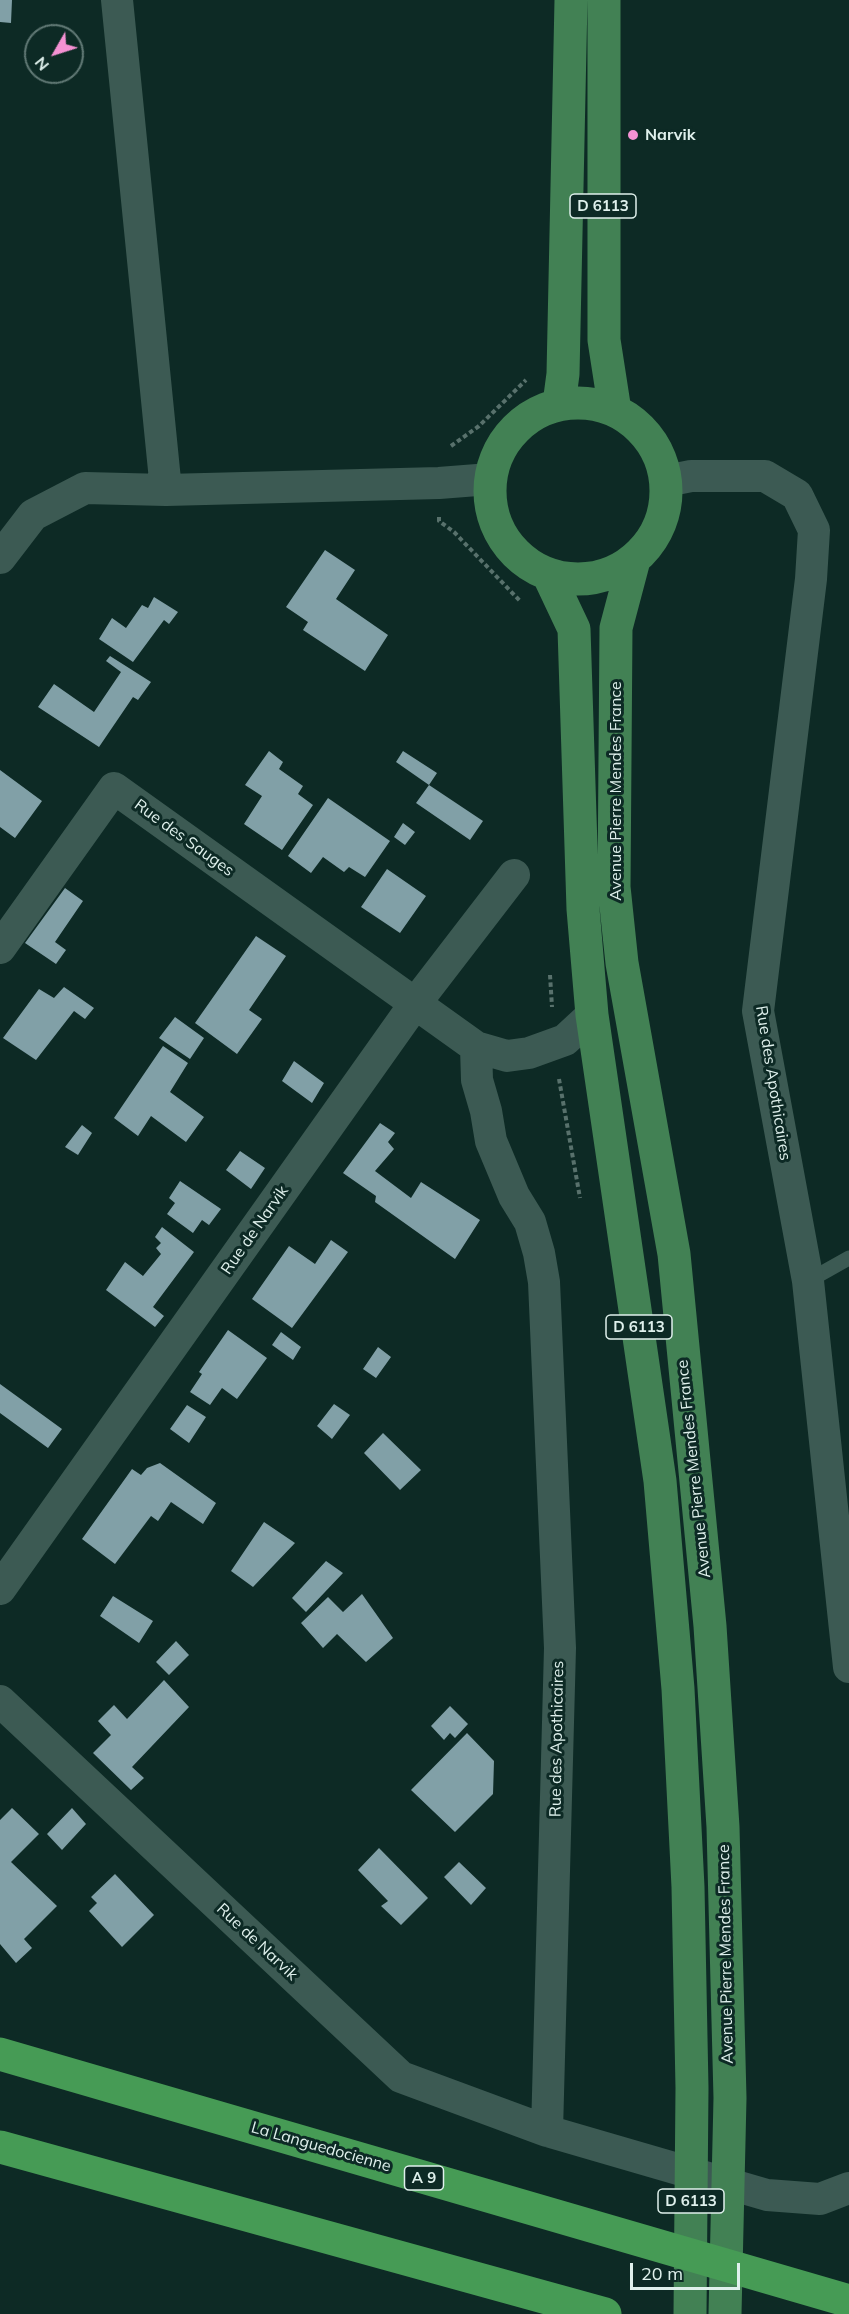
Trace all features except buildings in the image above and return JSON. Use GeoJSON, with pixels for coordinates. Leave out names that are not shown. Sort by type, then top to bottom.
{"type":"FeatureCollection","features":[{"type":"Feature","properties":{"kind":"highway","name":"La Languedocienne"},"geometry":{"type":"LineString","coordinates":[[0,2054],[849,2301]]}},
{"type":"Feature","properties":{"kind":"highway"},"geometry":{"type":"LineString","coordinates":[[0,2147],[586,2312]]}},
{"type":"Feature","properties":{"kind":"main road","name":"D 6113"},"geometry":{"type":"LineString","coordinates":[[559,404],[563,374],[571,0]]}},
{"type":"Feature","properties":{"kind":"main road","name":"D 6113"},"geometry":{"type":"LineString","coordinates":[[604,0],[604,340],[615,411]]}},
{"type":"Feature","properties":{"kind":"main road"},"geometry":{"type":"LineString","coordinates":[[586,403],[615,411],[639,428],[658,452],[666,481],[665,511],[653,538],[634,560],[607,575],[578,580],[548,574],[522,559],[502,537],[491,509],[490,479],[498,453],[513,430],[534,414],[559,404],[586,403]]}},
{"type":"Feature","properties":{"kind":"main road","name":"Avenue Pierre Mendes France"},"geometry":{"type":"LineString","coordinates":[[634,560],[616,628],[614,887],[622,963],[674,1254],[707,1603],[723,1827],[729,2098],[725,2314]]}},
{"type":"Feature","properties":{"kind":"main road","name":"Avenue Pierre Mendes France"},"geometry":{"type":"LineString","coordinates":[[548,574],[574,629],[584,909],[592,1015],[660,1481],[678,1689],[688,1887],[692,2088],[690,2314]]}},
{"type":"Feature","properties":{"kind":"street"},"geometry":{"type":"LineString","coordinates":[[117,0],[166,490]]}},
{"type":"Feature","properties":{"kind":"street","name":"Rue des Apothicaires"},"geometry":{"type":"LineString","coordinates":[[666,481],[691,476],[765,476],[797,495],[814,530],[812,579],[758,1011],[808,1281],[849,1667]]}},
{"type":"Feature","properties":{"kind":"street"},"geometry":{"type":"LineString","coordinates":[[0,558],[33,515],[85,488],[166,490],[439,483],[490,479]]}},
{"type":"Feature","properties":{"kind":"street","name":"Rue des Sauges"},"geometry":{"type":"LineString","coordinates":[[0,948],[114,788],[414,1005]]}},
{"type":"Feature","properties":{"kind":"street","name":"Rue de Narvik"},"geometry":{"type":"LineString","coordinates":[[0,1589],[414,1005],[514,875]]}},
{"type":"Feature","properties":{"kind":"street"},"geometry":{"type":"LineString","coordinates":[[414,1005],[476,1047],[507,1056],[529,1053],[565,1040],[592,1015]]}},
{"type":"Feature","properties":{"kind":"street","name":"Rue des Apothicaires"},"geometry":{"type":"LineString","coordinates":[[476,1047],[477,1080],[486,1111],[491,1141],[514,1196],[530,1222],[544,1282],[560,1648],[547,2131]]}},
{"type":"Feature","properties":{"kind":"street","name":"Rue de Narvik"},"geometry":{"type":"LineString","coordinates":[[0,1701],[401,2077],[547,2131]]}},
{"type":"Feature","properties":{"kind":"street"},"geometry":{"type":"LineString","coordinates":[[547,2131],[767,2195],[820,2199],[849,2188]]}},
{"type":"Feature","properties":{"kind":"lane"},"geometry":{"type":"LineString","coordinates":[[808,1281],[849,1258]]}},
{"type":"Feature","properties":{"kind":"path"},"geometry":{"type":"LineString","coordinates":[[523,604],[454,532],[439,521],[439,483],[446,450],[479,426],[531,376]]}},
{"type":"Feature","properties":{"kind":"path"},"geometry":{"type":"LineString","coordinates":[[550,974],[552,1008]]}},
{"type":"Feature","properties":{"kind":"path"},"geometry":{"type":"LineString","coordinates":[[558,1075],[581,1204]]}},
{"type":"Feature","properties":{"kind":"place","name":"Narvik"},"geometry":{"type":"Point","coordinates":[633,135]}}]}
